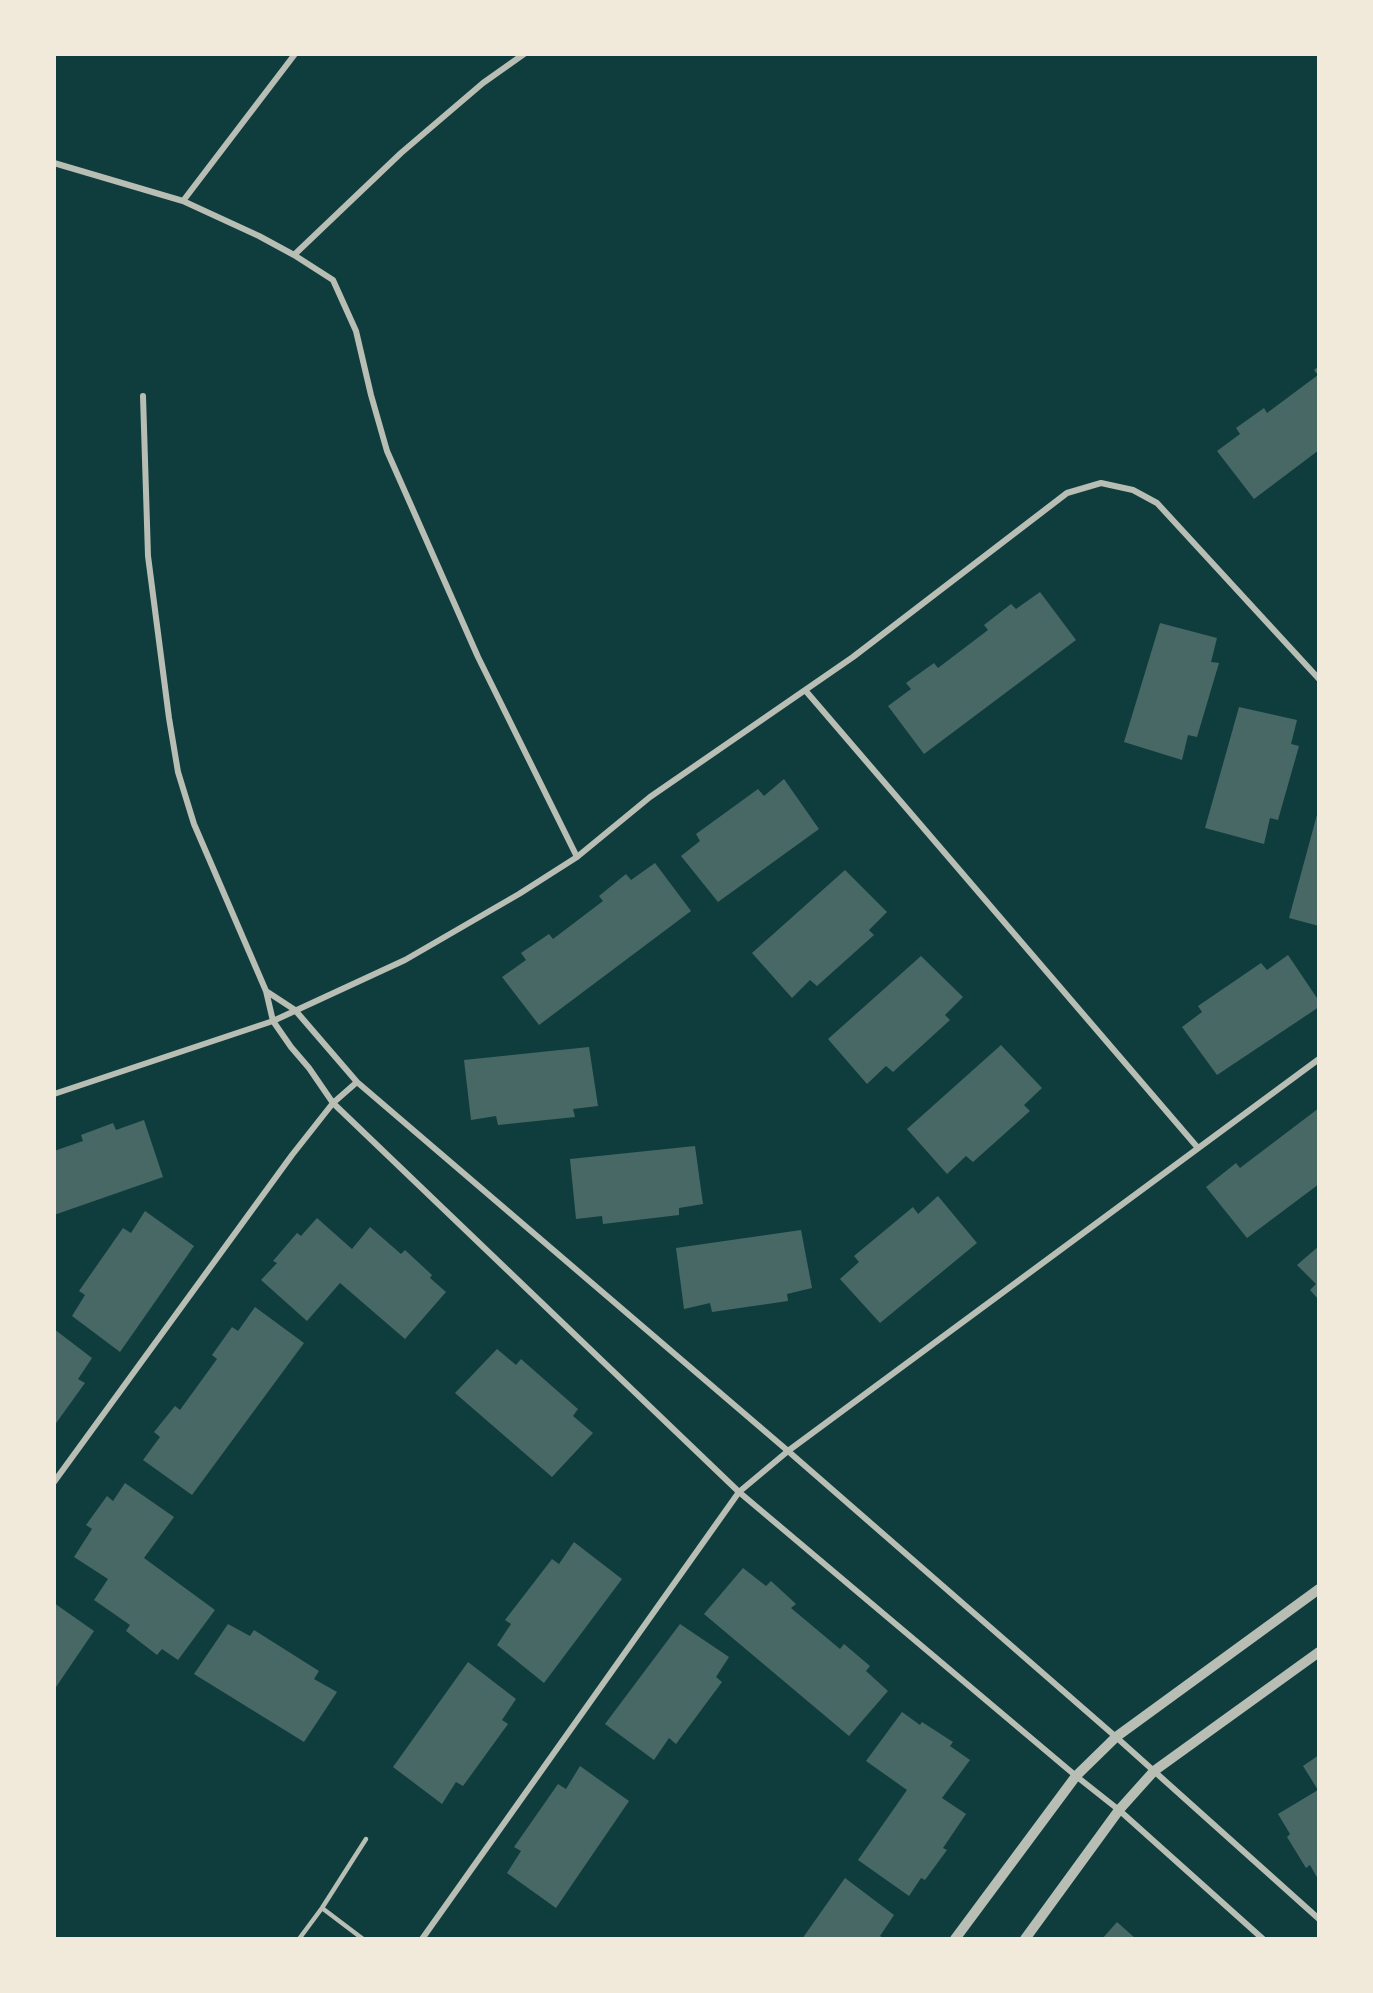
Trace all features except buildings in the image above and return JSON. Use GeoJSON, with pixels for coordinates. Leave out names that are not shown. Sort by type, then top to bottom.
{"type":"FeatureCollection","features":[{"type":"Feature","properties":{"kind":"street"},"geometry":{"type":"LineString","coordinates":[[183,201],[295,54]]}},
{"type":"Feature","properties":{"kind":"street"},"geometry":{"type":"LineString","coordinates":[[294,255],[401,153],[483,83],[524,54]]}},
{"type":"Feature","properties":{"kind":"street"},"geometry":{"type":"LineString","coordinates":[[54,163],[183,201],[259,236],[333,280],[356,331],[370,395],[387,451],[478,657],[577,857]]}},
{"type":"Feature","properties":{"kind":"street"},"geometry":{"type":"LineString","coordinates":[[143,396],[148,556],[178,772],[194,824],[266,991],[273,1021],[333,1102],[739,1492],[1119,1810],[1263,1939]]}},
{"type":"Feature","properties":{"kind":"street"},"geometry":{"type":"LineString","coordinates":[[54,1094],[273,1021],[405,960],[519,894],[577,857],[650,796],[853,657],[1067,493],[1101,483],[1132,490],[1156,503],[1319,679]]}},
{"type":"Feature","properties":{"kind":"street"},"geometry":{"type":"LineString","coordinates":[[805,690],[1198,1148]]}},
{"type":"Feature","properties":{"kind":"street"},"geometry":{"type":"LineString","coordinates":[[266,991],[295,1010],[357,1082],[788,1451],[1116,1737],[1319,1919]]}},
{"type":"Feature","properties":{"kind":"street"},"geometry":{"type":"LineString","coordinates":[[422,1939],[739,1492],[788,1451],[1319,1059]]}},
{"type":"Feature","properties":{"kind":"street"},"geometry":{"type":"LineString","coordinates":[[54,1482],[292,1155],[333,1102],[357,1082]]}},
{"type":"Feature","properties":{"kind":"street"},"geometry":{"type":"LineString","coordinates":[[955,1939],[1076,1776],[1116,1737],[1319,1589]]}},
{"type":"Feature","properties":{"kind":"street"},"geometry":{"type":"LineString","coordinates":[[1025,1939],[1119,1810],[1154,1771],[1319,1652]]}},
{"type":"Feature","properties":{"kind":"lane"},"geometry":{"type":"LineString","coordinates":[[299,1939],[322,1908],[366,1839]]}},
{"type":"Feature","properties":{"kind":"lane"},"geometry":{"type":"LineString","coordinates":[[322,1908],[363,1939]]}}]}
